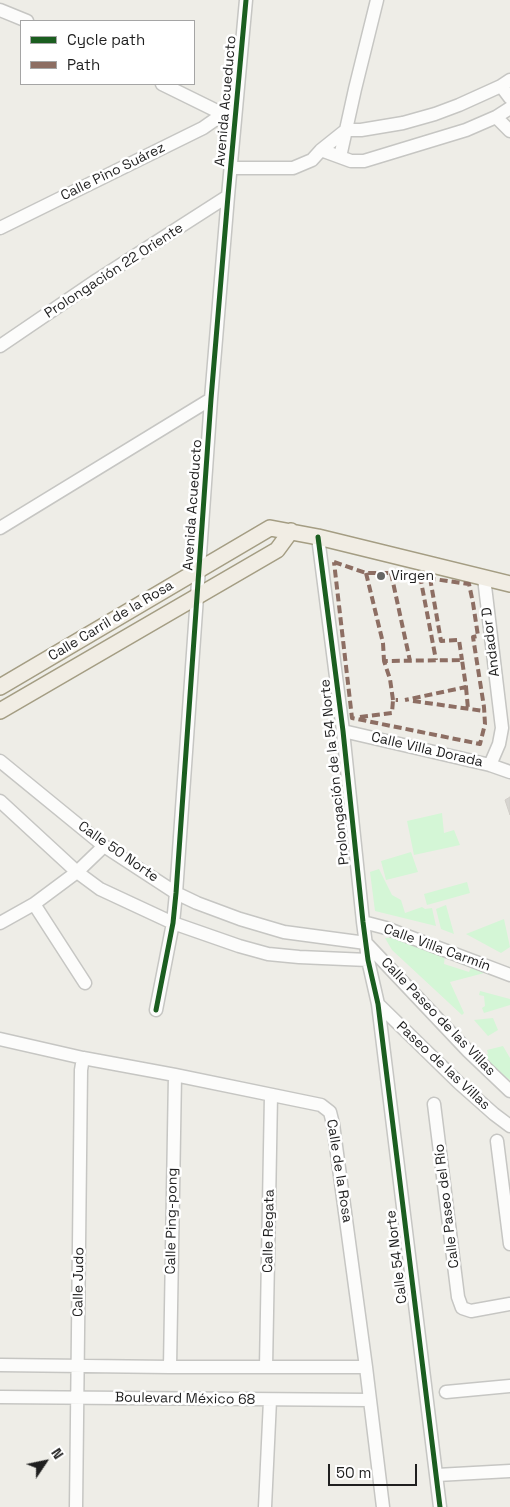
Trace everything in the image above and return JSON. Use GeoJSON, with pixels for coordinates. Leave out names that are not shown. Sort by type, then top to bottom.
{"type":"FeatureCollection","features":[{"type":"Feature","properties":{"kind":"main road","name":"Calle Carril de la Rosa"},"geometry":{"type":"LineString","coordinates":[[0,687],[270,528],[291,531],[277,550],[0,710]]}},
{"type":"Feature","properties":{"kind":"main road"},"geometry":{"type":"LineString","coordinates":[[291,531],[510,584]]}},
{"type":"Feature","properties":{"kind":"street","name":"Avenida Acueducto"},"geometry":{"type":"LineString","coordinates":[[156,1010],[173,923],[176,893],[211,399],[231,168],[230,114],[246,0]]}},
{"type":"Feature","properties":{"kind":"street"},"geometry":{"type":"LineString","coordinates":[[340,157],[377,0]]}},
{"type":"Feature","properties":{"kind":"street"},"geometry":{"type":"LineString","coordinates":[[0,10],[25,20]]}},
{"type":"Feature","properties":{"kind":"street"},"geometry":{"type":"LineString","coordinates":[[231,168],[293,168],[312,160],[321,150],[346,130],[361,130],[403,123],[459,105],[506,83],[510,98]]}},
{"type":"Feature","properties":{"kind":"street"},"geometry":{"type":"LineString","coordinates":[[164,85],[230,114]]}},
{"type":"Feature","properties":{"kind":"street"},"geometry":{"type":"LineString","coordinates":[[321,150],[351,161],[364,160],[451,136],[496,117],[510,108]]}},
{"type":"Feature","properties":{"kind":"street","name":"Calle Pino Suárez"},"geometry":{"type":"LineString","coordinates":[[0,228],[230,114]]}},
{"type":"Feature","properties":{"kind":"street"},"geometry":{"type":"LineString","coordinates":[[496,117],[510,131]]}},
{"type":"Feature","properties":{"kind":"street","name":"Prolongación 22 Oriente"},"geometry":{"type":"LineString","coordinates":[[0,346],[97,280],[228,196]]}},
{"type":"Feature","properties":{"kind":"street"},"geometry":{"type":"LineString","coordinates":[[0,528],[211,399]]}},
{"type":"Feature","properties":{"kind":"street","name":"Prolongación de la 54 Norte"},"geometry":{"type":"LineString","coordinates":[[318,537],[343,731],[363,922],[368,960],[378,1004]]}},
{"type":"Feature","properties":{"kind":"street","name":"Andador D"},"geometry":{"type":"LineString","coordinates":[[484,578],[502,728],[499,744],[490,765]]}},
{"type":"Feature","properties":{"kind":"street","name":"Calle Villa Dorada"},"geometry":{"type":"LineString","coordinates":[[343,731],[490,765],[510,772]]}},
{"type":"Feature","properties":{"kind":"street","name":"Calle 50 Norte"},"geometry":{"type":"LineString","coordinates":[[0,761],[104,846],[176,893],[240,919],[284,932],[366,943]]}},
{"type":"Feature","properties":{"kind":"street"},"geometry":{"type":"LineString","coordinates":[[0,801],[77,872],[100,889],[173,923],[268,954],[368,960]]}},
{"type":"Feature","properties":{"kind":"street"},"geometry":{"type":"LineString","coordinates":[[0,923],[34,904],[77,872],[104,846]]}},
{"type":"Feature","properties":{"kind":"street"},"geometry":{"type":"LineString","coordinates":[[34,904],[86,983]]}},
{"type":"Feature","properties":{"kind":"street","name":"Calle Villa Carmín"},"geometry":{"type":"LineString","coordinates":[[363,922],[386,928],[510,975]]}},
{"type":"Feature","properties":{"kind":"street","name":"Calle Paseo de las Villas"},"geometry":{"type":"LineString","coordinates":[[366,943],[468,1051],[510,1091]]}},
{"type":"Feature","properties":{"kind":"street","name":"Paseo de las Villas"},"geometry":{"type":"LineString","coordinates":[[378,1004],[459,1083],[510,1126]]}},
{"type":"Feature","properties":{"kind":"street","name":"Calle 54 Norte"},"geometry":{"type":"LineString","coordinates":[[378,1004],[440,1507]]}},
{"type":"Feature","properties":{"kind":"street","name":"Calle de la Rosa"},"geometry":{"type":"LineString","coordinates":[[0,1039],[83,1058],[175,1074],[321,1105],[330,1112],[384,1507]]}},
{"type":"Feature","properties":{"kind":"street","name":"Calle Judo"},"geometry":{"type":"LineString","coordinates":[[76,1507],[83,1058]]}},
{"type":"Feature","properties":{"kind":"street","name":"Calle Ping-pong"},"geometry":{"type":"LineString","coordinates":[[170,1367],[175,1074]]}},
{"type":"Feature","properties":{"kind":"street","name":"Calle Regata"},"geometry":{"type":"LineString","coordinates":[[266,1368],[271,1095]]}},
{"type":"Feature","properties":{"kind":"street","name":"Calle Paseo del Río"},"geometry":{"type":"LineString","coordinates":[[434,1104],[458,1297],[462,1308],[471,1311],[510,1304]]}},
{"type":"Feature","properties":{"kind":"street"},"geometry":{"type":"LineString","coordinates":[[497,1141],[510,1244]]}},
{"type":"Feature","properties":{"kind":"street"},"geometry":{"type":"LineString","coordinates":[[0,1364],[266,1368],[366,1366]]}},
{"type":"Feature","properties":{"kind":"street"},"geometry":{"type":"LineString","coordinates":[[446,1392],[510,1386]]}},
{"type":"Feature","properties":{"kind":"street","name":"Boulevard México 68"},"geometry":{"type":"LineString","coordinates":[[0,1397],[370,1400]]}},
{"type":"Feature","properties":{"kind":"street"},"geometry":{"type":"LineString","coordinates":[[265,1507],[270,1400]]}},
{"type":"Feature","properties":{"kind":"street"},"geometry":{"type":"LineString","coordinates":[[437,1475],[510,1471]]}},
{"type":"Feature","properties":{"kind":"green space"},"geometry":{"type":"Polygon","coordinates":[[[442,813],[444,833],[454,830],[460,845],[414,855],[407,821],[442,813]]]}},
{"type":"Feature","properties":{"kind":"green space"},"geometry":{"type":"Polygon","coordinates":[[[411,852],[418,872],[386,880],[381,861],[411,852]]]}},
{"type":"Feature","properties":{"kind":"green space"},"geometry":{"type":"Polygon","coordinates":[[[379,869],[392,895],[401,900],[405,913],[422,907],[425,909],[432,908],[436,926],[375,911],[370,872],[379,869]]]}},
{"type":"Feature","properties":{"kind":"green space"},"geometry":{"type":"Polygon","coordinates":[[[467,882],[470,893],[427,905],[424,894],[467,882]]]}},
{"type":"Feature","properties":{"kind":"green space"},"geometry":{"type":"Polygon","coordinates":[[[446,905],[454,934],[441,929],[436,909],[446,905]]]}},
{"type":"Feature","properties":{"kind":"green space"},"geometry":{"type":"Polygon","coordinates":[[[504,919],[510,947],[501,953],[466,934],[504,919]]]}},
{"type":"Feature","properties":{"kind":"green space"},"geometry":{"type":"Polygon","coordinates":[[[417,937],[445,954],[444,964],[469,972],[472,965],[488,972],[450,982],[464,1013],[462,1015],[392,950],[385,938],[417,937]]]}},
{"type":"Feature","properties":{"kind":"green space"},"geometry":{"type":"Polygon","coordinates":[[[480,991],[510,999],[510,1005],[484,1013],[482,1008],[485,1006],[484,996],[479,995],[480,991]]]}},
{"type":"Feature","properties":{"kind":"green space"},"geometry":{"type":"Polygon","coordinates":[[[493,1018],[498,1030],[488,1036],[474,1020],[493,1018]]]}},
{"type":"Feature","properties":{"kind":"green space"},"geometry":{"type":"Polygon","coordinates":[[[503,1046],[510,1058],[510,1080],[482,1061],[480,1057],[488,1054],[487,1050],[503,1046]]]}},
{"type":"Feature","properties":{"kind":"building"},"geometry":{"type":"Polygon","coordinates":[[[510,797],[510,815],[505,800],[510,797]]]}},
{"type":"Feature","properties":{"kind":"marked path"},"geometry":{"type":"LineString","coordinates":[[334,562],[366,573],[391,573],[469,584],[478,636],[473,637],[484,707],[485,724],[480,744],[352,718],[334,562]]}},
{"type":"Feature","properties":{"kind":"marked path"},"geometry":{"type":"LineString","coordinates":[[366,573],[383,643],[384,661]]}},
{"type":"Feature","properties":{"kind":"marked path"},"geometry":{"type":"LineString","coordinates":[[391,573],[410,661]]}},
{"type":"Feature","properties":{"kind":"marked path"},"geometry":{"type":"LineString","coordinates":[[420,576],[436,660]]}},
{"type":"Feature","properties":{"kind":"marked path"},"geometry":{"type":"LineString","coordinates":[[430,578],[441,641],[459,640],[462,660]]}},
{"type":"Feature","properties":{"kind":"marked path"},"geometry":{"type":"LineString","coordinates":[[393,700],[390,679],[384,661],[462,660],[466,687],[405,700]]}},
{"type":"Feature","properties":{"kind":"marked path"},"geometry":{"type":"LineString","coordinates":[[466,687],[468,709]]}},
{"type":"Feature","properties":{"kind":"marked path"},"geometry":{"type":"LineString","coordinates":[[360,717],[392,713],[393,700],[398,700]]}},
{"type":"Feature","properties":{"kind":"marked path"},"geometry":{"type":"LineString","coordinates":[[413,701],[484,711]]}},
{"type":"Feature","properties":{"kind":"cycle path"},"geometry":{"type":"LineString","coordinates":[[156,1010],[173,923],[176,893],[211,399],[246,0]]}},
{"type":"Feature","properties":{"kind":"cycle path"},"geometry":{"type":"LineString","coordinates":[[318,537],[343,731],[363,922],[368,960],[378,1004],[440,1507]]}},
{"type":"Feature","properties":{"kind":"place","name":"Virgen"},"geometry":{"type":"Point","coordinates":[381,576]}}]}
